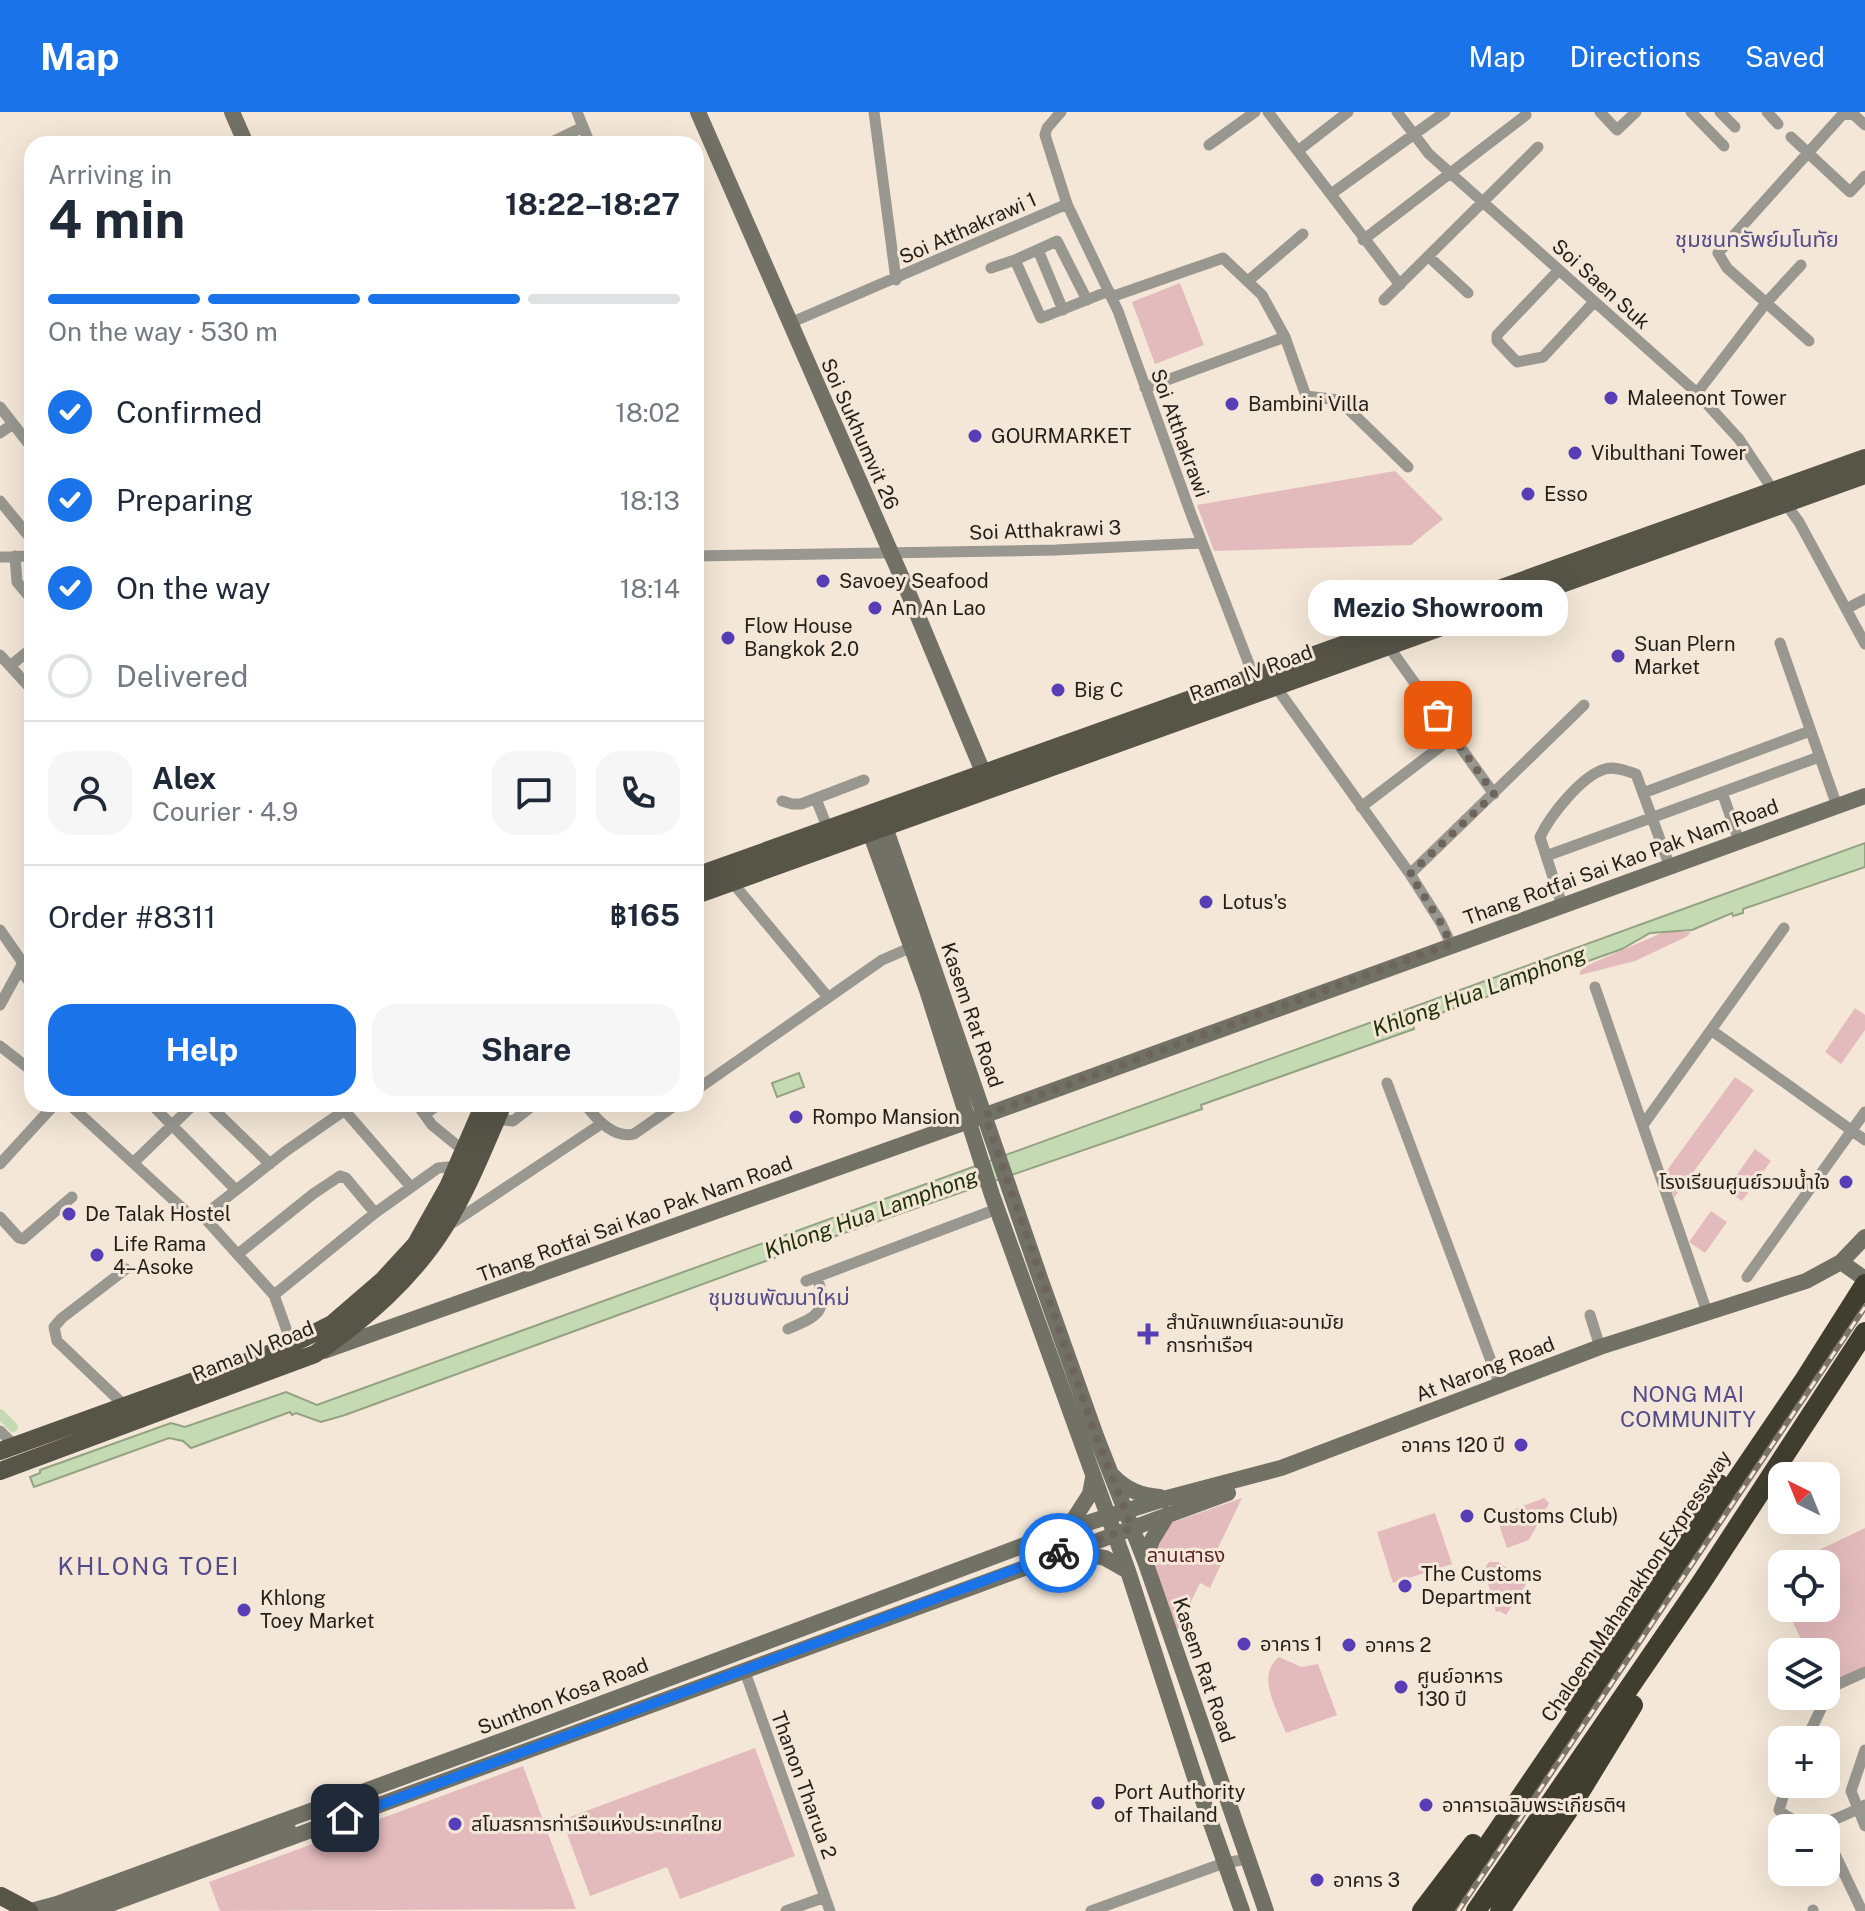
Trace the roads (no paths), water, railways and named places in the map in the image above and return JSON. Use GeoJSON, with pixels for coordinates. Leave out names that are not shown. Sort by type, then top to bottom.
{"type":"FeatureCollection","features":[{"type":"Feature","properties":{"kind":"highway","name":"Chaloem Mahanakhon Expressway"},"geometry":{"type":"LineString","coordinates":[[1443,1911],[1803,1382],[1865,1282]]}},
{"type":"Feature","properties":{"kind":"highway"},"geometry":{"type":"LineString","coordinates":[[1476,1911],[1701,1583],[1865,1332]]}},
{"type":"Feature","properties":{"kind":"highway"},"geometry":{"type":"LineString","coordinates":[[1422,1911],[1498,1808],[1684,1532],[1726,1474],[1803,1382]]}},
{"type":"Feature","properties":{"kind":"highway"},"geometry":{"type":"LineString","coordinates":[[1500,1911],[1610,1744],[1672,1640],[1701,1583]]}},
{"type":"Feature","properties":{"kind":"main road","name":"Rama IV Road"},"geometry":{"type":"LineString","coordinates":[[704,892],[875,822],[983,772],[1389,647],[1779,496],[1865,458]]}},
{"type":"Feature","properties":{"kind":"main road","name":"Rama IV Road"},"geometry":{"type":"LineString","coordinates":[[704,869],[828,829],[875,822],[1263,686],[1779,496],[1865,475]]}},
{"type":"Feature","properties":{"kind":"main road","name":"Rama IV Road"},"geometry":{"type":"LineString","coordinates":[[8,1449],[292,1345],[340,1317],[368,1295],[401,1262],[427,1227],[481,1112]]}},
{"type":"Feature","properties":{"kind":"main road","name":"Rama IV Road"},"geometry":{"type":"LineString","coordinates":[[0,1471],[315,1354],[356,1325],[412,1272],[446,1225],[500,1112]]}},
{"type":"Feature","properties":{"kind":"main road"},"geometry":{"type":"LineString","coordinates":[[0,1895],[7,1911]]}},
{"type":"Feature","properties":{"kind":"main road"},"geometry":{"type":"LineString","coordinates":[[0,1895],[30,1911]]}},
{"type":"Feature","properties":{"kind":"street"},"geometry":{"type":"LineString","coordinates":[[232,112],[242,136]]}},
{"type":"Feature","properties":{"kind":"street"},"geometry":{"type":"LineString","coordinates":[[577,112],[587,136]]}},
{"type":"Feature","properties":{"kind":"street","name":"Soi Sukhumvit 26"},"geometry":{"type":"LineString","coordinates":[[698,112],[983,772]]}},
{"type":"Feature","properties":{"kind":"street"},"geometry":{"type":"LineString","coordinates":[[874,112],[896,280]]}},
{"type":"Feature","properties":{"kind":"street","name":"Soi Atthakrawi 1"},"geometry":{"type":"LineString","coordinates":[[790,323],[1067,204],[1045,135],[1061,112]]}},
{"type":"Feature","properties":{"kind":"street"},"geometry":{"type":"LineString","coordinates":[[1209,145],[1255,112]]}},
{"type":"Feature","properties":{"kind":"street"},"geometry":{"type":"LineString","coordinates":[[1268,112],[1400,285]]}},
{"type":"Feature","properties":{"kind":"street"},"geometry":{"type":"LineString","coordinates":[[1299,150],[1348,112]]}},
{"type":"Feature","properties":{"kind":"street","name":"Soi Saen Suk"},"geometry":{"type":"LineString","coordinates":[[1397,112],[1429,154],[1697,393],[1739,439],[1799,522],[1865,644]]}},
{"type":"Feature","properties":{"kind":"street"},"geometry":{"type":"LineString","coordinates":[[1331,194],[1445,112]]}},
{"type":"Feature","properties":{"kind":"street"},"geometry":{"type":"LineString","coordinates":[[1600,112],[1617,130],[1636,112]]}},
{"type":"Feature","properties":{"kind":"street"},"geometry":{"type":"LineString","coordinates":[[1691,112],[1724,146]]}},
{"type":"Feature","properties":{"kind":"street"},"geometry":{"type":"LineString","coordinates":[[1720,112],[1735,127]]}},
{"type":"Feature","properties":{"kind":"street"},"geometry":{"type":"LineString","coordinates":[[1767,112],[1778,124]]}},
{"type":"Feature","properties":{"kind":"street"},"geometry":{"type":"LineString","coordinates":[[1809,341],[1727,268],[1718,253],[1846,112],[1852,113],[1865,125]]}},
{"type":"Feature","properties":{"kind":"street"},"geometry":{"type":"LineString","coordinates":[[1363,240],[1526,115]]}},
{"type":"Feature","properties":{"kind":"street"},"geometry":{"type":"LineString","coordinates":[[564,136],[583,127]]}},
{"type":"Feature","properties":{"kind":"street"},"geometry":{"type":"LineString","coordinates":[[1791,137],[1850,192],[1865,176]]}},
{"type":"Feature","properties":{"kind":"street"},"geometry":{"type":"LineString","coordinates":[[1384,300],[1538,147]]}},
{"type":"Feature","properties":{"kind":"street","name":"Soi Atthakrawi"},"geometry":{"type":"LineString","coordinates":[[1067,204],[1110,294],[1202,543],[1263,686],[1361,807],[1410,874],[1451,944]]}},
{"type":"Feature","properties":{"kind":"street"},"geometry":{"type":"LineString","coordinates":[[1248,281],[1303,234]]}},
{"type":"Feature","properties":{"kind":"street"},"geometry":{"type":"LineString","coordinates":[[991,268],[1059,242],[1087,300]]}},
{"type":"Feature","properties":{"kind":"street"},"geometry":{"type":"LineString","coordinates":[[1038,250],[1063,310]]}},
{"type":"Feature","properties":{"kind":"street"},"geometry":{"type":"LineString","coordinates":[[1429,257],[1468,293]]}},
{"type":"Feature","properties":{"kind":"street"},"geometry":{"type":"LineString","coordinates":[[1015,260],[1039,316],[1044,318],[1087,300],[1223,258],[1262,295],[1285,337],[1307,398],[1339,400],[1408,467]]}},
{"type":"Feature","properties":{"kind":"street"},"geometry":{"type":"LineString","coordinates":[[1697,393],[1766,303],[1801,265]]}},
{"type":"Feature","properties":{"kind":"street"},"geometry":{"type":"LineString","coordinates":[[1558,271],[1497,335],[1497,341],[1517,362],[1543,357],[1594,302]]}},
{"type":"Feature","properties":{"kind":"street"},"geometry":{"type":"LineString","coordinates":[[1145,388],[1285,337]]}},
{"type":"Feature","properties":{"kind":"street"},"geometry":{"type":"LineString","coordinates":[[0,407],[24,438]]}},
{"type":"Feature","properties":{"kind":"street"},"geometry":{"type":"LineString","coordinates":[[0,433],[13,424]]}},
{"type":"Feature","properties":{"kind":"street"},"geometry":{"type":"LineString","coordinates":[[0,501],[24,530]]}},
{"type":"Feature","properties":{"kind":"street","name":"Soi Atthakrawi 3"},"geometry":{"type":"LineString","coordinates":[[704,556],[1056,550],[1202,543]]}},
{"type":"Feature","properties":{"kind":"street"},"geometry":{"type":"LineString","coordinates":[[15,556],[17,582],[24,590]]}},
{"type":"Feature","properties":{"kind":"street"},"geometry":{"type":"LineString","coordinates":[[0,557],[24,556]]}},
{"type":"Feature","properties":{"kind":"street"},"geometry":{"type":"LineString","coordinates":[[1846,609],[1865,599]]}},
{"type":"Feature","properties":{"kind":"street"},"geometry":{"type":"LineString","coordinates":[[1780,643],[1837,806]]}},
{"type":"Feature","properties":{"kind":"street"},"geometry":{"type":"LineString","coordinates":[[1389,647],[1494,794]]}},
{"type":"Feature","properties":{"kind":"street"},"geometry":{"type":"LineString","coordinates":[[0,655],[24,681]]}},
{"type":"Feature","properties":{"kind":"street"},"geometry":{"type":"LineString","coordinates":[[10,666],[24,655]]}},
{"type":"Feature","properties":{"kind":"street"},"geometry":{"type":"LineString","coordinates":[[1410,874],[1584,705]]}},
{"type":"Feature","properties":{"kind":"street"},"geometry":{"type":"LineString","coordinates":[[1643,793],[1810,731]]}},
{"type":"Feature","properties":{"kind":"street"},"geometry":{"type":"LineString","coordinates":[[1361,807],[1453,737]]}},
{"type":"Feature","properties":{"kind":"street"},"geometry":{"type":"LineString","coordinates":[[1546,856],[1819,757]]}},
{"type":"Feature","properties":{"kind":"street"},"geometry":{"type":"LineString","coordinates":[[1562,905],[1540,837],[1557,810],[1593,775],[1604,769],[1623,769],[1636,774],[1670,867]]}},
{"type":"Feature","properties":{"kind":"street"},"geometry":{"type":"LineString","coordinates":[[782,801],[796,804],[816,799],[864,780]]}},
{"type":"Feature","properties":{"kind":"street"},"geometry":{"type":"LineString","coordinates":[[1722,792],[1739,841]]}},
{"type":"Feature","properties":{"kind":"street","name":"Thang Rotfai Sai Kao Pak Nam Road"},"geometry":{"type":"LineString","coordinates":[[315,1354],[1865,796]]}},
{"type":"Feature","properties":{"kind":"street"},"geometry":{"type":"LineString","coordinates":[[816,799],[828,829]]}},
{"type":"Feature","properties":{"kind":"street","name":"Kasem Rat Road"},"geometry":{"type":"LineString","coordinates":[[875,822],[912,947],[934,987]]}},
{"type":"Feature","properties":{"kind":"street","name":"Kasem Rat Road"},"geometry":{"type":"LineString","coordinates":[[875,822],[977,1118],[995,1145],[1093,1477],[1128,1571],[1242,1911]]}},
{"type":"Feature","properties":{"kind":"street"},"geometry":{"type":"LineString","coordinates":[[732,882],[827,996]]}},
{"type":"Feature","properties":{"kind":"street"},"geometry":{"type":"LineString","coordinates":[[1643,1125],[1784,928]]}},
{"type":"Feature","properties":{"kind":"street"},"geometry":{"type":"LineString","coordinates":[[0,930],[24,962]]}},
{"type":"Feature","properties":{"kind":"street"},"geometry":{"type":"LineString","coordinates":[[704,1084],[827,996],[882,960],[912,947]]}},
{"type":"Feature","properties":{"kind":"street"},"geometry":{"type":"LineString","coordinates":[[0,1005],[24,965]]}},
{"type":"Feature","properties":{"kind":"street"},"geometry":{"type":"LineString","coordinates":[[1595,987],[1707,1312]]}},
{"type":"Feature","properties":{"kind":"street"},"geometry":{"type":"LineString","coordinates":[[1711,1030],[1865,1140]]}},
{"type":"Feature","properties":{"kind":"street"},"geometry":{"type":"LineString","coordinates":[[0,1046],[24,1065]]}},
{"type":"Feature","properties":{"kind":"street"},"geometry":{"type":"LineString","coordinates":[[1387,1083],[1500,1385]]}},
{"type":"Feature","properties":{"kind":"street"},"geometry":{"type":"LineString","coordinates":[[0,1164],[48,1112]]}},
{"type":"Feature","properties":{"kind":"street"},"geometry":{"type":"LineString","coordinates":[[81,1112],[192,1217],[203,1216],[336,1112]]}},
{"type":"Feature","properties":{"kind":"street"},"geometry":{"type":"LineString","coordinates":[[159,1112],[236,1190]]}},
{"type":"Feature","properties":{"kind":"street"},"geometry":{"type":"LineString","coordinates":[[133,1163],[186,1112]]}},
{"type":"Feature","properties":{"kind":"street"},"geometry":{"type":"LineString","coordinates":[[216,1112],[270,1164]]}},
{"type":"Feature","properties":{"kind":"street"},"geometry":{"type":"LineString","coordinates":[[346,1112],[411,1187]]}},
{"type":"Feature","properties":{"kind":"street"},"geometry":{"type":"LineString","coordinates":[[274,1295],[375,1213],[438,1168],[461,1158],[423,1112]]}},
{"type":"Feature","properties":{"kind":"street"},"geometry":{"type":"LineString","coordinates":[[500,1112],[513,1121],[525,1112]]}},
{"type":"Feature","properties":{"kind":"street"},"geometry":{"type":"LineString","coordinates":[[591,1112],[601,1124],[623,1135],[634,1134],[666,1112]]}},
{"type":"Feature","properties":{"kind":"street"},"geometry":{"type":"LineString","coordinates":[[1747,1277],[1865,1112]]}},
{"type":"Feature","properties":{"kind":"street","name":"Kasem Rat Road"},"geometry":{"type":"LineString","coordinates":[[977,1118],[978,1152],[995,1202],[1110,1471],[1145,1561],[1266,1911]]}},
{"type":"Feature","properties":{"kind":"street"},"geometry":{"type":"LineString","coordinates":[[446,1225],[601,1124]]}},
{"type":"Feature","properties":{"kind":"street"},"geometry":{"type":"LineString","coordinates":[[238,1254],[340,1176],[346,1178],[375,1213]]}},
{"type":"Feature","properties":{"kind":"street"},"geometry":{"type":"LineString","coordinates":[[0,1217],[23,1239],[72,1197]]}},
{"type":"Feature","properties":{"kind":"street"},"geometry":{"type":"LineString","coordinates":[[788,1329],[811,1319],[820,1308],[823,1294],[811,1279],[995,1202]]}},
{"type":"Feature","properties":{"kind":"street"},"geometry":{"type":"LineString","coordinates":[[203,1216],[274,1295],[292,1345]]}},
{"type":"Feature","properties":{"kind":"street","name":"At Narong Road"},"geometry":{"type":"LineString","coordinates":[[1114,1534],[1132,1528],[1168,1506],[1281,1468],[1600,1347],[1806,1281],[1845,1265],[1865,1237]]}},
{"type":"Feature","properties":{"kind":"street","name":"At Narong Road"},"geometry":{"type":"LineString","coordinates":[[1107,1515],[1168,1506],[1279,1476],[1578,1363],[1822,1281],[1865,1249]]}},
{"type":"Feature","properties":{"kind":"street"},"geometry":{"type":"LineString","coordinates":[[1845,1265],[1865,1282]]}},
{"type":"Feature","properties":{"kind":"street"},"geometry":{"type":"LineString","coordinates":[[125,1406],[57,1341],[54,1327],[126,1269]]}},
{"type":"Feature","properties":{"kind":"street"},"geometry":{"type":"LineString","coordinates":[[1590,1315],[1600,1347]]}},
{"type":"Feature","properties":{"kind":"street"},"geometry":{"type":"LineString","coordinates":[[0,1431],[8,1449]]}},
{"type":"Feature","properties":{"kind":"street"},"geometry":{"type":"LineString","coordinates":[[1110,1471],[1120,1484],[1168,1506],[1145,1561]]}},
{"type":"Feature","properties":{"kind":"street"},"geometry":{"type":"LineString","coordinates":[[1067,1529],[1090,1494],[1093,1477]]}},
{"type":"Feature","properties":{"kind":"street","name":"Sunthon Kosa Road"},"geometry":{"type":"LineString","coordinates":[[87,1905],[423,1770],[1107,1515]]}},
{"type":"Feature","properties":{"kind":"street","name":"Sunthon Kosa Road"},"geometry":{"type":"LineString","coordinates":[[30,1911],[87,1905],[745,1672],[1114,1534]]}},
{"type":"Feature","properties":{"kind":"street"},"geometry":{"type":"LineString","coordinates":[[1067,1551],[1105,1558],[1128,1571]]}},
{"type":"Feature","properties":{"kind":"street","name":"Thanon Tharua 2"},"geometry":{"type":"LineString","coordinates":[[745,1672],[830,1911]]}},
{"type":"Feature","properties":{"kind":"street"},"geometry":{"type":"LineString","coordinates":[[1813,1726],[1834,1686],[1865,1672]]}},
{"type":"Feature","properties":{"kind":"street"},"geometry":{"type":"LineString","coordinates":[[1865,1750],[1851,1791],[1861,1807],[1865,1826]]}},
{"type":"Feature","properties":{"kind":"street"},"geometry":{"type":"LineString","coordinates":[[63,1911],[368,1799],[423,1770]]}},
{"type":"Feature","properties":{"kind":"street"},"geometry":{"type":"LineString","coordinates":[[1783,1798],[1779,1810],[1795,1823],[1825,1823],[1861,1807]]}},
{"type":"Feature","properties":{"kind":"street"},"geometry":{"type":"LineString","coordinates":[[1091,1911],[1224,1863],[1248,1859]]}},
{"type":"Feature","properties":{"kind":"street"},"geometry":{"type":"LineString","coordinates":[[1840,1865],[1862,1911]]}},
{"type":"Feature","properties":{"kind":"street"},"geometry":{"type":"LineString","coordinates":[[786,1911],[825,1897]]}},
{"type":"Feature","properties":{"kind":"water","name":"Khlong Hua Lamphong"},"geometry":{"type":"Polygon","coordinates":[[[1865,843],[1865,867],[1743,909],[1743,913],[1733,916],[1732,913],[1692,930],[1650,933],[1622,949],[1413,1023],[1414,1029],[1201,1105],[1202,1109],[804,1247],[345,1415],[321,1422],[290,1412],[191,1448],[183,1441],[169,1438],[34,1487],[30,1477],[40,1473],[40,1470],[171,1423],[185,1427],[286,1392],[317,1405],[1865,843]]]}},
{"type":"Feature","properties":{"kind":"water"},"geometry":{"type":"Polygon","coordinates":[[[799,1073],[804,1087],[777,1097],[772,1083],[799,1073]]]}},
{"type":"Feature","properties":{"kind":"waterway"},"geometry":{"type":"LineString","coordinates":[[0,1414],[13,1427]]}},
{"type":"Feature","properties":{"kind":"railway"},"geometry":{"type":"LineString","coordinates":[[1458,1911],[1865,1307]]}},
{"type":"Feature","properties":{"kind":"place","name":"Maleenont Tower"},"geometry":{"type":"Point","coordinates":[1611,398]}},
{"type":"Feature","properties":{"kind":"place","name":"Bambini Villa"},"geometry":{"type":"Point","coordinates":[1232,404]}},
{"type":"Feature","properties":{"kind":"place","name":"GOURMARKET"},"geometry":{"type":"Point","coordinates":[975,436]}},
{"type":"Feature","properties":{"kind":"place","name":"Vibulthani Tower"},"geometry":{"type":"Point","coordinates":[1575,453]}},
{"type":"Feature","properties":{"kind":"place","name":"Esso"},"geometry":{"type":"Point","coordinates":[1528,494]}},
{"type":"Feature","properties":{"kind":"place","name":"Savoey Seafood"},"geometry":{"type":"Point","coordinates":[823,581]}},
{"type":"Feature","properties":{"kind":"place","name":"An An Lao"},"geometry":{"type":"Point","coordinates":[875,608]}},
{"type":"Feature","properties":{"kind":"place","name":"Flow House Bangkok 2.0"},"geometry":{"type":"Point","coordinates":[728,638]}},
{"type":"Feature","properties":{"kind":"place","name":"Suan Plern Market"},"geometry":{"type":"Point","coordinates":[1618,656]}},
{"type":"Feature","properties":{"kind":"place","name":"Big C"},"geometry":{"type":"Point","coordinates":[1058,690]}},
{"type":"Feature","properties":{"kind":"place","name":"Mezio Showroom"},"geometry":{"type":"Point","coordinates":[1438,715]}},
{"type":"Feature","properties":{"kind":"place","name":"Lotus's"},"geometry":{"type":"Point","coordinates":[1206,902]}},
{"type":"Feature","properties":{"kind":"place","name":"Rompo Mansion"},"geometry":{"type":"Point","coordinates":[796,1117]}},
{"type":"Feature","properties":{"kind":"place","name":"โรงเรียนศูนย์รวมน้ำใจ"},"geometry":{"type":"Point","coordinates":[1846,1182]}},
{"type":"Feature","properties":{"kind":"place","name":"De Talak Hostel"},"geometry":{"type":"Point","coordinates":[69,1214]}},
{"type":"Feature","properties":{"kind":"place","name":"Life Rama 4–Asoke"},"geometry":{"type":"Point","coordinates":[97,1255]}},
{"type":"Feature","properties":{"kind":"place","name":"สำนักแพทย์และอนามัย การท่าเรือฯ"},"geometry":{"type":"Point","coordinates":[1148,1334]}},
{"type":"Feature","properties":{"kind":"place","name":"อาคาร 120 ปี"},"geometry":{"type":"Point","coordinates":[1521,1445]}},
{"type":"Feature","properties":{"kind":"place","name":"Customs Club)"},"geometry":{"type":"Point","coordinates":[1467,1516]}},
{"type":"Feature","properties":{"kind":"place","name":"The Customs Department"},"geometry":{"type":"Point","coordinates":[1405,1586]}},
{"type":"Feature","properties":{"kind":"place","name":"Khlong Toey Market"},"geometry":{"type":"Point","coordinates":[244,1610]}},
{"type":"Feature","properties":{"kind":"place","name":"อาคาร 1"},"geometry":{"type":"Point","coordinates":[1244,1644]}},
{"type":"Feature","properties":{"kind":"place","name":"อาคาร 2"},"geometry":{"type":"Point","coordinates":[1349,1645]}},
{"type":"Feature","properties":{"kind":"place","name":"ศูนย์อาหาร 130 ปี"},"geometry":{"type":"Point","coordinates":[1401,1687]}},
{"type":"Feature","properties":{"kind":"place","name":"Port Authority of Thailand"},"geometry":{"type":"Point","coordinates":[1098,1803]}},
{"type":"Feature","properties":{"kind":"place","name":"อาคารเฉลิมพระเกียรติฯ"},"geometry":{"type":"Point","coordinates":[1426,1805]}},
{"type":"Feature","properties":{"kind":"place","name":"สโมสรการท่าเรือแห่งประเทศไทย"},"geometry":{"type":"Point","coordinates":[455,1824]}},
{"type":"Feature","properties":{"kind":"place","name":"อาคาร 3"},"geometry":{"type":"Point","coordinates":[1317,1880]}},
{"type":"Feature","properties":{"kind":"district","name":"ชุมชนทรัพย์มโนทัย"},"geometry":{"type":"Point","coordinates":[1757,239]}},
{"type":"Feature","properties":{"kind":"district","name":"ชุมชนพัฒนาใหม่"},"geometry":{"type":"Point","coordinates":[779,1297]}},
{"type":"Feature","properties":{"kind":"district","name":"NONG MAI COMMUNITY"},"geometry":{"type":"Point","coordinates":[1688,1406]}},
{"type":"Feature","properties":{"kind":"district","name":"KHLONG TOEI"},"geometry":{"type":"Point","coordinates":[149,1566]}},
{"type":"Feature","properties":{"kind":"park label","name":"ลานเสาธง"},"geometry":{"type":"Point","coordinates":[1186,1555]}}]}
